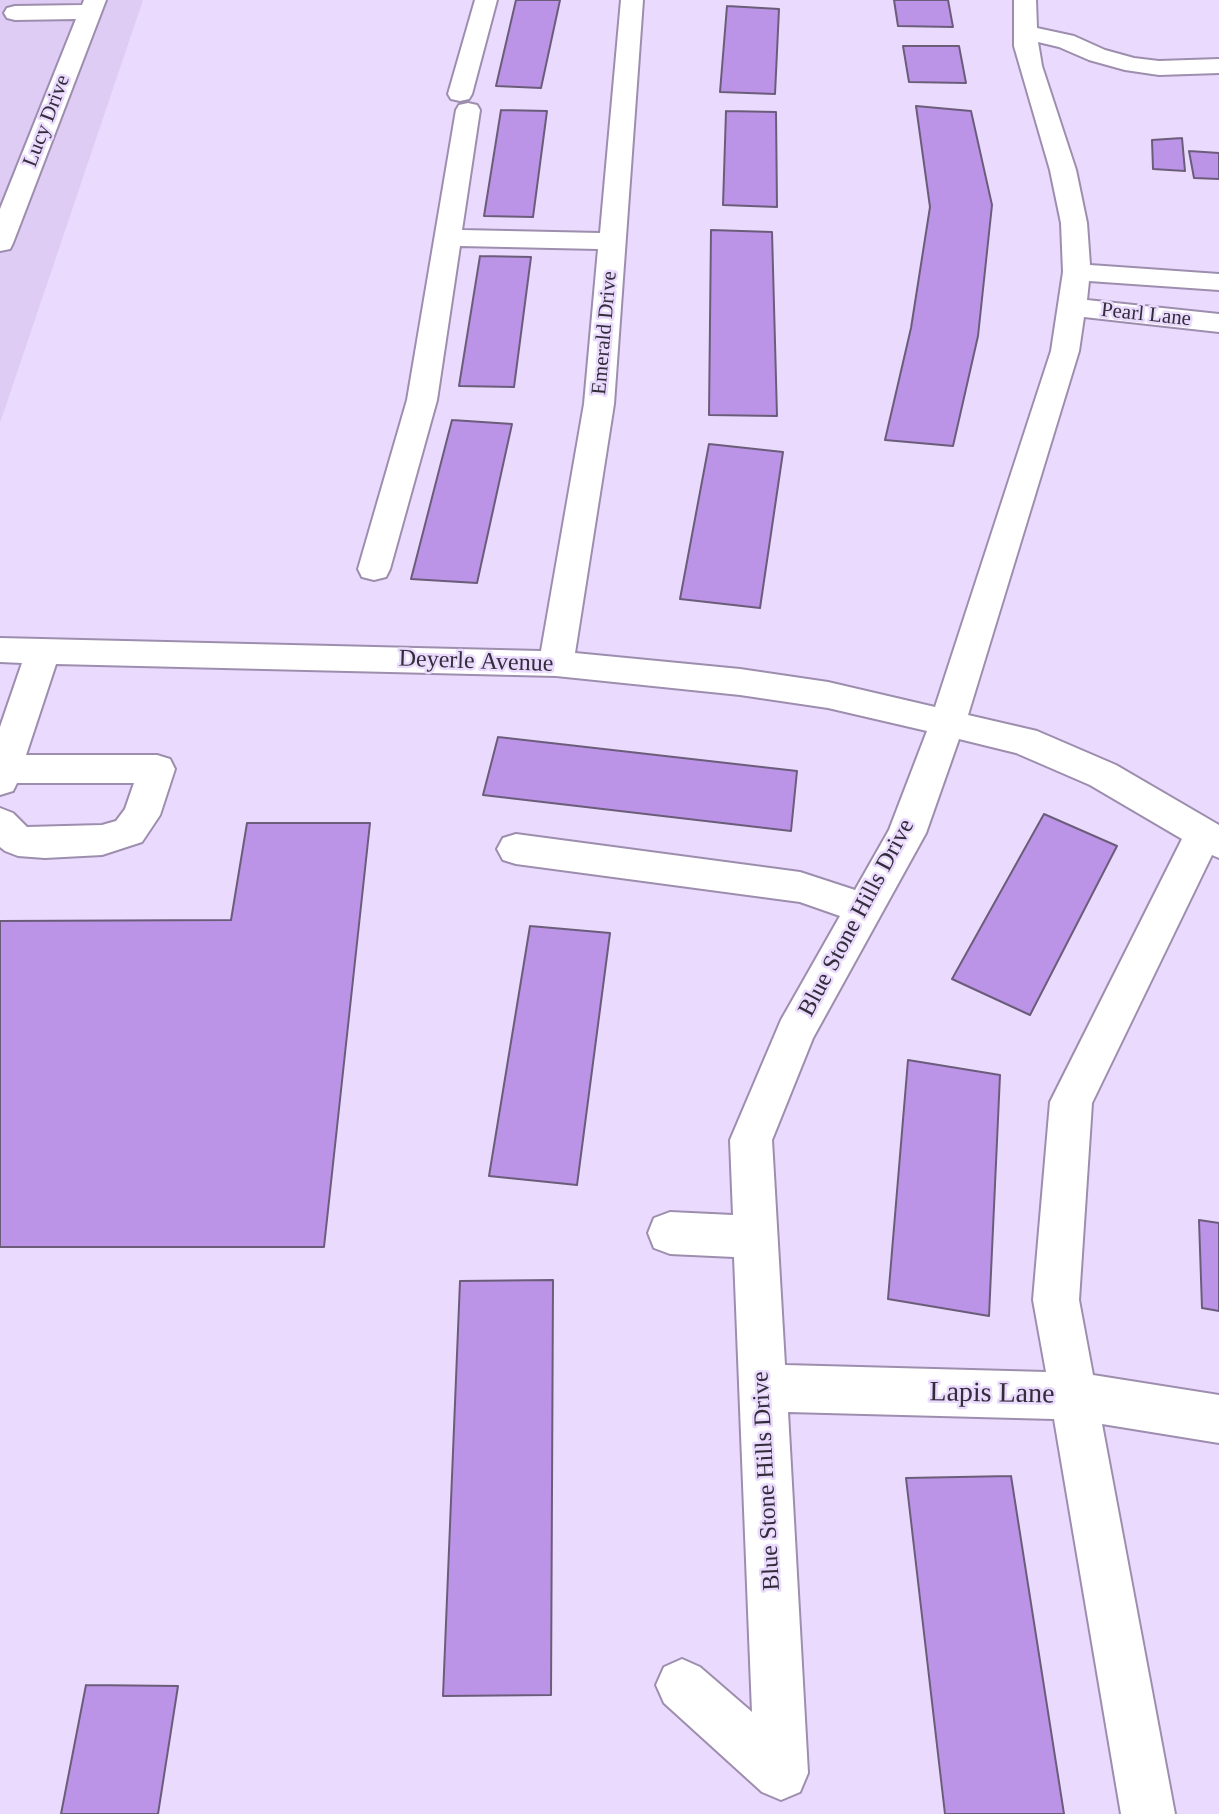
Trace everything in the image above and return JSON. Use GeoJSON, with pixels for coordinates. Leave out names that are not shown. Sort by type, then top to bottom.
{"type":"FeatureCollection","features":[{"type":"Feature","properties":{"kind":"street"},"geometry":{"type":"LineString","coordinates":[[374,569],[422,400],[447,238],[464,102],[486,0]]}},
{"type":"Feature","properties":{"kind":"street","name":"Emerald Drive"},"geometry":{"type":"LineString","coordinates":[[556,664],[599,404],[632,0]]}},
{"type":"Feature","properties":{"kind":"street"},"geometry":{"type":"LineString","coordinates":[[15,13],[92,6]]}},
{"type":"Feature","properties":{"kind":"street","name":"Lucy Drive"},"geometry":{"type":"LineString","coordinates":[[0,243],[21,158],[92,6]]}},
{"type":"Feature","properties":{"kind":"street"},"geometry":{"type":"LineString","coordinates":[[1025,17],[1066,41],[1104,57],[1143,66],[1219,66]]}},
{"type":"Feature","properties":{"kind":"street","name":"Blue Stone Hills Drive"},"geometry":{"type":"LineString","coordinates":[[682,1685],[781,1773],[751,1140],[795,1032],[907,833],[948,722],[1065,351],[1075,290],[1074,223],[1063,170],[1030,66],[1025,17]]}},
{"type":"Feature","properties":{"kind":"street"},"geometry":{"type":"LineString","coordinates":[[447,238],[613,241]]}},
{"type":"Feature","properties":{"kind":"street","name":"Pearl Lane"},"geometry":{"type":"LineString","coordinates":[[1075,290],[1219,282]]}},
{"type":"Feature","properties":{"kind":"street","name":"Pearl Lane"},"geometry":{"type":"LineString","coordinates":[[1075,290],[1219,323]]}},
{"type":"Feature","properties":{"kind":"street","name":"Deyerle Avenue"},"geometry":{"type":"LineString","coordinates":[[0,650],[556,664],[740,682],[815,693],[1024,741],[1103,775],[1211,839]]}},
{"type":"Feature","properties":{"kind":"street"},"geometry":{"type":"LineString","coordinates":[[0,823],[18,841],[102,841],[129,832],[142,815],[157,769],[2,775],[43,650]]}},
{"type":"Feature","properties":{"kind":"street"},"geometry":{"type":"LineString","coordinates":[[1148,1814],[1056,1300],[1071,1102],[1211,839]]}},
{"type":"Feature","properties":{"kind":"street"},"geometry":{"type":"LineString","coordinates":[[516,849],[800,887],[866,909]]}},
{"type":"Feature","properties":{"kind":"street"},"geometry":{"type":"LineString","coordinates":[[670,1233],[754,1237]]}},
{"type":"Feature","properties":{"kind":"street","name":"Lapis Lane"},"geometry":{"type":"LineString","coordinates":[[763,1388],[1075,1396],[1219,1419]]}},
{"type":"Feature","properties":{"kind":"shaded area"},"geometry":{"type":"Polygon","coordinates":[[[0,0],[143,0],[0,423],[0,0]]]}},
{"type":"Feature","properties":{"kind":"building"},"geometry":{"type":"Polygon","coordinates":[[[516,0],[560,0],[541,88],[496,86],[516,0]]]}},
{"type":"Feature","properties":{"kind":"building"},"geometry":{"type":"Polygon","coordinates":[[[894,0],[948,0],[953,27],[898,26],[894,0]]]}},
{"type":"Feature","properties":{"kind":"building"},"geometry":{"type":"Polygon","coordinates":[[[727,6],[779,9],[775,94],[720,92],[727,6]]]}},
{"type":"Feature","properties":{"kind":"building"},"geometry":{"type":"Polygon","coordinates":[[[903,46],[959,46],[966,83],[909,82],[903,46]]]}},
{"type":"Feature","properties":{"kind":"building"},"geometry":{"type":"Polygon","coordinates":[[[916,106],[971,111],[992,205],[978,336],[953,446],[885,440],[911,328],[930,207],[916,106]]]}},
{"type":"Feature","properties":{"kind":"building"},"geometry":{"type":"Polygon","coordinates":[[[501,110],[547,111],[533,217],[484,216],[501,110]]]}},
{"type":"Feature","properties":{"kind":"building"},"geometry":{"type":"Polygon","coordinates":[[[726,111],[776,112],[777,207],[723,205],[726,111]]]}},
{"type":"Feature","properties":{"kind":"building"},"geometry":{"type":"Polygon","coordinates":[[[1182,138],[1185,171],[1153,169],[1152,140],[1182,138]]]}},
{"type":"Feature","properties":{"kind":"building"},"geometry":{"type":"Polygon","coordinates":[[[1189,151],[1219,153],[1219,179],[1194,178],[1189,151]]]}},
{"type":"Feature","properties":{"kind":"building"},"geometry":{"type":"Polygon","coordinates":[[[711,230],[772,232],[777,416],[709,415],[711,230]]]}},
{"type":"Feature","properties":{"kind":"building"},"geometry":{"type":"Polygon","coordinates":[[[480,256],[531,257],[514,387],[459,386],[480,256]]]}},
{"type":"Feature","properties":{"kind":"building"},"geometry":{"type":"Polygon","coordinates":[[[452,420],[512,424],[477,583],[411,579],[452,420]]]}},
{"type":"Feature","properties":{"kind":"building"},"geometry":{"type":"Polygon","coordinates":[[[709,444],[783,452],[760,608],[680,599],[709,444]]]}},
{"type":"Feature","properties":{"kind":"building"},"geometry":{"type":"Polygon","coordinates":[[[498,737],[797,771],[791,831],[483,795],[498,737]]]}},
{"type":"Feature","properties":{"kind":"building"},"geometry":{"type":"Polygon","coordinates":[[[1044,814],[1117,846],[1030,1015],[952,979],[1044,814]]]}},
{"type":"Feature","properties":{"kind":"building"},"geometry":{"type":"Polygon","coordinates":[[[247,823],[370,823],[324,1247],[0,1247],[0,921],[231,920],[247,823]]]}},
{"type":"Feature","properties":{"kind":"building"},"geometry":{"type":"Polygon","coordinates":[[[530,926],[610,933],[577,1185],[489,1176],[530,926]]]}},
{"type":"Feature","properties":{"kind":"building"},"geometry":{"type":"Polygon","coordinates":[[[908,1060],[1000,1075],[989,1316],[888,1299],[908,1060]]]}},
{"type":"Feature","properties":{"kind":"building"},"geometry":{"type":"Polygon","coordinates":[[[1199,1220],[1219,1223],[1219,1311],[1202,1308],[1199,1220]]]}},
{"type":"Feature","properties":{"kind":"building"},"geometry":{"type":"Polygon","coordinates":[[[553,1280],[551,1695],[443,1696],[460,1281],[553,1280]]]}},
{"type":"Feature","properties":{"kind":"building"},"geometry":{"type":"Polygon","coordinates":[[[1011,1476],[1064,1814],[945,1814],[906,1478],[1011,1476]]]}},
{"type":"Feature","properties":{"kind":"building"},"geometry":{"type":"Polygon","coordinates":[[[86,1685],[178,1686],[158,1814],[61,1814],[86,1685]]]}}]}
